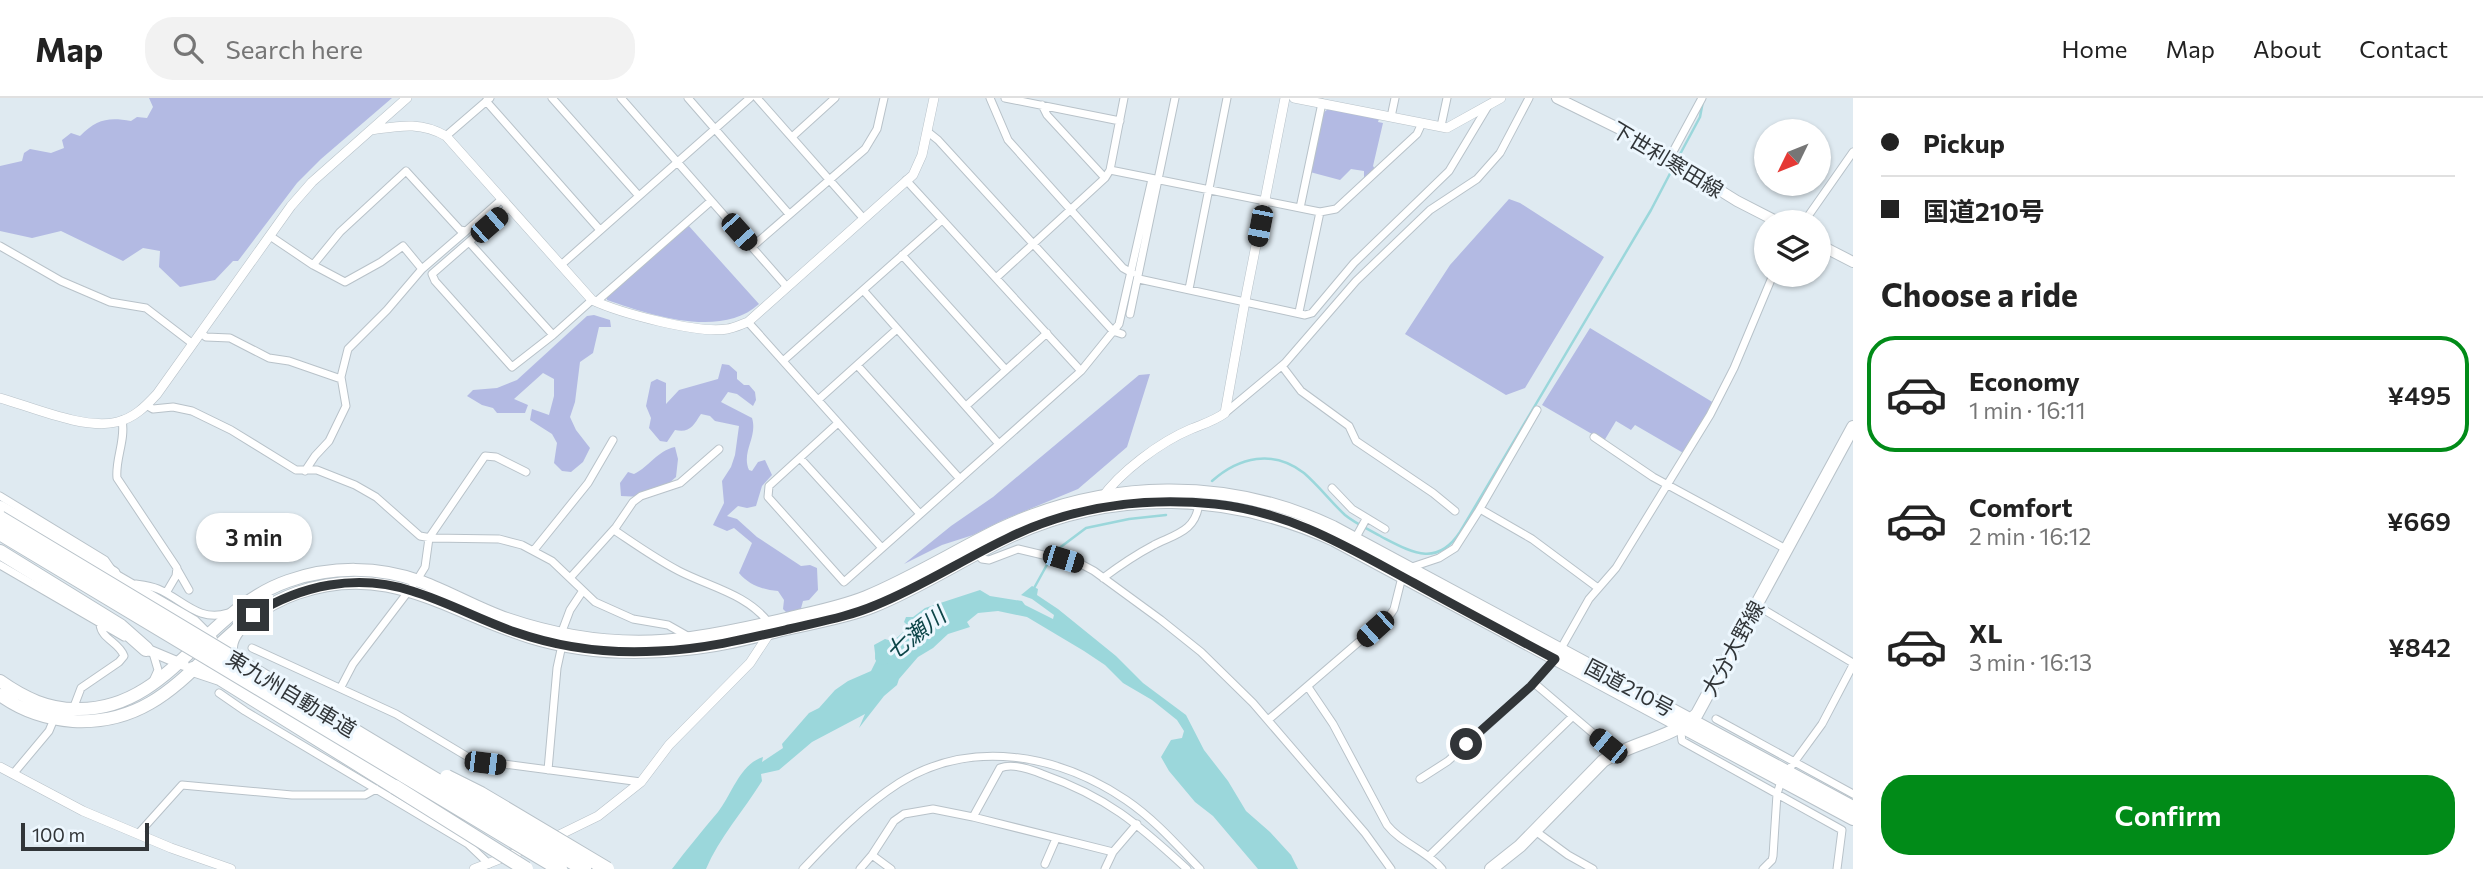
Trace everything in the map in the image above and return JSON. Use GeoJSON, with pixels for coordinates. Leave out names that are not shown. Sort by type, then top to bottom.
{"type":"FeatureCollection","features":[{"type":"Feature","properties":{"kind":"highway"},"geometry":{"type":"LineString","coordinates":[[0,508],[113,573]]}},
{"type":"Feature","properties":{"kind":"highway","name":"東九州自動車道"},"geometry":{"type":"LineString","coordinates":[[0,518],[584,869]]}},
{"type":"Feature","properties":{"kind":"highway","name":"東九州自動車道"},"geometry":{"type":"LineString","coordinates":[[0,533],[560,869]]}},
{"type":"Feature","properties":{"kind":"highway"},"geometry":{"type":"LineString","coordinates":[[0,552],[120,626],[149,651]]}},
{"type":"Feature","properties":{"kind":"highway"},"geometry":{"type":"LineString","coordinates":[[238,617],[229,646],[232,660],[243,674]]}},
{"type":"Feature","properties":{"kind":"highway"},"geometry":{"type":"LineString","coordinates":[[526,869],[395,786],[220,686],[197,665],[197,654],[208,640],[243,674],[389,757],[443,775],[481,794],[607,869]]}},
{"type":"Feature","properties":{"kind":"main road","name":"下世利寒田線"},"geometry":{"type":"LineString","coordinates":[[1557,98],[1626,132],[1757,210]]}},
{"type":"Feature","properties":{"kind":"main road"},"geometry":{"type":"LineString","coordinates":[[1831,251],[1853,262]]}},
{"type":"Feature","properties":{"kind":"main road","name":"大分大野線"},"geometry":{"type":"LineString","coordinates":[[1686,723],[1700,707],[1853,427]]}},
{"type":"Feature","properties":{"kind":"main road","name":"国道210号"},"geometry":{"type":"LineString","coordinates":[[0,681],[33,701],[47,706],[73,709],[112,706],[146,690],[238,617],[321,586],[347,582],[414,585],[562,639],[612,651],[655,652],[705,647],[854,601],[896,583],[1018,521],[1047,510],[1104,495],[1167,490],[1236,496],[1361,528],[1405,572]]}},
{"type":"Feature","properties":{"kind":"main road","name":"国道210号"},"geometry":{"type":"LineString","coordinates":[[562,639],[650,642],[770,628],[862,611],[1030,528],[1095,508],[1132,502],[1199,503],[1264,513],[1304,525],[1405,572],[1784,777],[1853,820]]}},
{"type":"Feature","properties":{"kind":"main road"},"geometry":{"type":"LineString","coordinates":[[113,573],[194,621],[208,640]]}},
{"type":"Feature","properties":{"kind":"main road"},"geometry":{"type":"LineString","coordinates":[[149,651],[177,663],[197,665]]}},
{"type":"Feature","properties":{"kind":"main road"},"geometry":{"type":"LineString","coordinates":[[0,695],[33,713],[54,719],[92,721],[132,713],[158,700],[197,665]]}},
{"type":"Feature","properties":{"kind":"main road"},"geometry":{"type":"LineString","coordinates":[[1491,869],[1534,831],[1598,766],[1614,754],[1686,723]]}},
{"type":"Feature","properties":{"kind":"main road","name":"国道210号"},"geometry":{"type":"LineString","coordinates":[[1784,777],[1853,807]]}},
{"type":"Feature","properties":{"kind":"street"},"geometry":{"type":"LineString","coordinates":[[0,398],[81,421],[106,423],[122,420],[146,405],[157,394],[290,206],[312,182],[407,98]]}},
{"type":"Feature","properties":{"kind":"street"},"geometry":{"type":"LineString","coordinates":[[552,98],[639,196]]}},
{"type":"Feature","properties":{"kind":"street"},"geometry":{"type":"LineString","coordinates":[[621,98],[788,287]]}},
{"type":"Feature","properties":{"kind":"street"},"geometry":{"type":"LineString","coordinates":[[688,98],[789,214]]}},
{"type":"Feature","properties":{"kind":"street"},"geometry":{"type":"LineString","coordinates":[[561,265],[750,98]]}},
{"type":"Feature","properties":{"kind":"street"},"geometry":{"type":"LineString","coordinates":[[757,98],[864,219]]}},
{"type":"Feature","properties":{"kind":"street"},"geometry":{"type":"LineString","coordinates":[[792,137],[835,98]]}},
{"type":"Feature","properties":{"kind":"street"},"geometry":{"type":"LineString","coordinates":[[752,247],[865,149],[877,129],[884,98]]}},
{"type":"Feature","properties":{"kind":"street"},"geometry":{"type":"LineString","coordinates":[[371,130],[418,125],[432,128],[446,136],[594,301],[621,312],[711,330],[729,329],[748,321],[788,287],[918,168],[934,98]]}},
{"type":"Feature","properties":{"kind":"street"},"geometry":{"type":"LineString","coordinates":[[990,98],[1008,140],[1123,268],[1132,273]]}},
{"type":"Feature","properties":{"kind":"street"},"geometry":{"type":"LineString","coordinates":[[1005,98],[1120,121]]}},
{"type":"Feature","properties":{"kind":"street"},"geometry":{"type":"LineString","coordinates":[[996,278],[1105,178],[1110,170],[1125,98]]}},
{"type":"Feature","properties":{"kind":"street"},"geometry":{"type":"LineString","coordinates":[[838,423],[769,486],[768,497],[844,582],[1081,371],[1113,331],[1123,315],[1175,98]]}},
{"type":"Feature","properties":{"kind":"street"},"geometry":{"type":"LineString","coordinates":[[1189,289],[1227,98]]}},
{"type":"Feature","properties":{"kind":"street"},"geometry":{"type":"LineString","coordinates":[[1225,413],[1286,98]]}},
{"type":"Feature","properties":{"kind":"street"},"geometry":{"type":"LineString","coordinates":[[1294,98],[1342,103],[1391,117],[1441,126],[1452,126],[1501,98]]}},
{"type":"Feature","properties":{"kind":"street"},"geometry":{"type":"LineString","coordinates":[[1391,117],[1395,98]]}},
{"type":"Feature","properties":{"kind":"street"},"geometry":{"type":"LineString","coordinates":[[1441,126],[1447,98]]}},
{"type":"Feature","properties":{"kind":"street"},"geometry":{"type":"LineString","coordinates":[[1095,508],[1117,479],[1135,464],[1187,430],[1225,413],[1282,366],[1323,317],[1384,253],[1436,204],[1477,179],[1500,153],[1529,98]]}},
{"type":"Feature","properties":{"kind":"street"},"geometry":{"type":"LineString","coordinates":[[1669,159],[1702,98]]}},
{"type":"Feature","properties":{"kind":"street"},"geometry":{"type":"LineString","coordinates":[[446,136],[488,100],[600,230]]}},
{"type":"Feature","properties":{"kind":"street"},"geometry":{"type":"LineString","coordinates":[[1300,208],[1322,103]]}},
{"type":"Feature","properties":{"kind":"street"},"geometry":{"type":"LineString","coordinates":[[1042,105],[1047,115],[1105,178]]}},
{"type":"Feature","properties":{"kind":"street"},"geometry":{"type":"LineString","coordinates":[[1139,279],[1306,315],[1316,309],[1354,262],[1449,171],[1488,106]]}},
{"type":"Feature","properties":{"kind":"street"},"geometry":{"type":"LineString","coordinates":[[1110,170],[1320,212],[1336,209],[1417,134],[1422,123]]}},
{"type":"Feature","properties":{"kind":"street"},"geometry":{"type":"LineString","coordinates":[[928,132],[939,140],[1113,331],[1122,334]]}},
{"type":"Feature","properties":{"kind":"street"},"geometry":{"type":"LineString","coordinates":[[1812,210],[1853,152]]}},
{"type":"Feature","properties":{"kind":"street"},"geometry":{"type":"LineString","coordinates":[[313,265],[340,232],[407,172],[460,229],[466,231]]}},
{"type":"Feature","properties":{"kind":"street"},"geometry":{"type":"LineString","coordinates":[[1130,314],[1139,279],[1155,179]]}},
{"type":"Feature","properties":{"kind":"street"},"geometry":{"type":"LineString","coordinates":[[906,180],[1081,371]]}},
{"type":"Feature","properties":{"kind":"street"},"geometry":{"type":"LineString","coordinates":[[305,471],[329,441],[344,411],[346,396],[341,379],[348,349],[422,270],[502,199]]}},
{"type":"Feature","properties":{"kind":"street"},"geometry":{"type":"LineString","coordinates":[[509,207],[432,274],[512,367],[711,201]]}},
{"type":"Feature","properties":{"kind":"street"},"geometry":{"type":"LineString","coordinates":[[1300,312],[1320,212]]}},
{"type":"Feature","properties":{"kind":"street"},"geometry":{"type":"LineString","coordinates":[[783,361],[942,219]]}},
{"type":"Feature","properties":{"kind":"street"},"geometry":{"type":"LineString","coordinates":[[270,236],[313,265],[345,282],[403,246],[422,270]]}},
{"type":"Feature","properties":{"kind":"street"},"geometry":{"type":"LineString","coordinates":[[469,242],[553,335]]}},
{"type":"Feature","properties":{"kind":"street"},"geometry":{"type":"LineString","coordinates":[[0,246],[61,281],[110,302],[146,308],[193,344]]}},
{"type":"Feature","properties":{"kind":"street"},"geometry":{"type":"LineString","coordinates":[[902,255],[1006,370]]}},
{"type":"Feature","properties":{"kind":"street"},"geometry":{"type":"LineString","coordinates":[[1420,779],[1448,761],[1534,683],[1558,655],[1589,599],[1616,568],[1713,409],[1734,368],[1768,287]]}},
{"type":"Feature","properties":{"kind":"street"},"geometry":{"type":"LineString","coordinates":[[863,290],[999,444]]}},
{"type":"Feature","properties":{"kind":"street"},"geometry":{"type":"LineString","coordinates":[[748,321],[920,514]]}},
{"type":"Feature","properties":{"kind":"street"},"geometry":{"type":"LineString","coordinates":[[818,400],[897,329]]}},
{"type":"Feature","properties":{"kind":"street"},"geometry":{"type":"LineString","coordinates":[[201,333],[206,337],[230,338],[269,358],[289,361],[341,379]]}},
{"type":"Feature","properties":{"kind":"street"},"geometry":{"type":"LineString","coordinates":[[966,406],[1047,333]]}},
{"type":"Feature","properties":{"kind":"street"},"geometry":{"type":"LineString","coordinates":[[857,365],[960,479]]}},
{"type":"Feature","properties":{"kind":"street"},"geometry":{"type":"LineString","coordinates":[[1282,366],[1301,391],[1349,425],[1356,441],[1433,493],[1455,512]]}},
{"type":"Feature","properties":{"kind":"street"},"geometry":{"type":"LineString","coordinates":[[146,405],[153,409],[173,407],[192,411],[231,430],[287,465],[305,471],[317,470],[355,485],[376,497],[416,534],[429,538],[505,540],[534,550],[552,561],[582,592],[603,607],[634,619],[668,625],[691,638]]}},
{"type":"Feature","properties":{"kind":"street"},"geometry":{"type":"LineString","coordinates":[[1268,720],[1392,612],[1405,572],[1450,552],[1459,543],[1537,410]]}},
{"type":"Feature","properties":{"kind":"street"},"geometry":{"type":"LineString","coordinates":[[122,420],[123,439],[117,478],[189,590]]}},
{"type":"Feature","properties":{"kind":"street"},"geometry":{"type":"LineString","coordinates":[[1594,437],[1653,477],[1786,549]]}},
{"type":"Feature","properties":{"kind":"street"},"geometry":{"type":"LineString","coordinates":[[534,550],[588,483],[612,440]]}},
{"type":"Feature","properties":{"kind":"street"},"geometry":{"type":"LineString","coordinates":[[570,578],[614,530],[633,502],[641,496],[680,483],[719,449]]}},
{"type":"Feature","properties":{"kind":"street"},"geometry":{"type":"LineString","coordinates":[[341,687],[353,664],[414,585],[425,567],[429,538],[485,456],[496,457],[526,472]]}},
{"type":"Feature","properties":{"kind":"street"},"geometry":{"type":"LineString","coordinates":[[800,458],[882,548]]}},
{"type":"Feature","properties":{"kind":"street"},"geometry":{"type":"LineString","coordinates":[[1332,488],[1352,509],[1361,528],[1385,529]]}},
{"type":"Feature","properties":{"kind":"street"},"geometry":{"type":"LineString","coordinates":[[0,496],[105,560],[113,573]]}},
{"type":"Feature","properties":{"kind":"street"},"geometry":{"type":"LineString","coordinates":[[1103,578],[1152,546],[1182,533],[1194,521],[1199,503]]}},
{"type":"Feature","properties":{"kind":"street"},"geometry":{"type":"LineString","coordinates":[[1480,509],[1532,539],[1598,588]]}},
{"type":"Feature","properties":{"kind":"street"},"geometry":{"type":"LineString","coordinates":[[474,869],[587,822],[610,808],[641,782],[670,745],[750,663],[770,628],[761,612],[735,595],[661,561],[614,530]]}},
{"type":"Feature","properties":{"kind":"street"},"geometry":{"type":"LineString","coordinates":[[977,554],[982,559],[989,560],[1010,550],[1023,549],[1084,566],[1201,652],[1268,720],[1365,833],[1391,869]]}},
{"type":"Feature","properties":{"kind":"street"},"geometry":{"type":"LineString","coordinates":[[0,565],[149,651],[156,658],[158,670],[146,690]]}},
{"type":"Feature","properties":{"kind":"street"},"geometry":{"type":"LineString","coordinates":[[166,593],[176,576],[177,568]]}},
{"type":"Feature","properties":{"kind":"street"},"geometry":{"type":"LineString","coordinates":[[128,582],[157,589],[206,615],[238,617]]}},
{"type":"Feature","properties":{"kind":"street"},"geometry":{"type":"LineString","coordinates":[[548,770],[562,639],[570,610],[582,592]]}},
{"type":"Feature","properties":{"kind":"street"},"geometry":{"type":"LineString","coordinates":[[1756,604],[1853,664],[1822,724],[1784,777],[1773,856],[1763,869]]}},
{"type":"Feature","properties":{"kind":"street"},"geometry":{"type":"LineString","coordinates":[[648,622],[650,642]]}},
{"type":"Feature","properties":{"kind":"street"},"geometry":{"type":"LineString","coordinates":[[73,709],[81,688],[124,656],[122,650],[101,632],[100,624]]}},
{"type":"Feature","properties":{"kind":"street"},"geometry":{"type":"LineString","coordinates":[[252,648],[396,714],[473,760],[641,782]]}},
{"type":"Feature","properties":{"kind":"street"},"geometry":{"type":"LineString","coordinates":[[1534,683],[1614,754]]}},
{"type":"Feature","properties":{"kind":"street"},"geometry":{"type":"LineString","coordinates":[[220,686],[245,711],[468,844],[489,864]]}},
{"type":"Feature","properties":{"kind":"street"},"geometry":{"type":"LineString","coordinates":[[1308,687],[1333,724],[1387,825],[1397,836],[1429,856],[1442,869]]}},
{"type":"Feature","properties":{"kind":"street"},"geometry":{"type":"LineString","coordinates":[[1429,856],[1572,717]]}},
{"type":"Feature","properties":{"kind":"street"},"geometry":{"type":"LineString","coordinates":[[13,774],[49,731],[54,719]]}},
{"type":"Feature","properties":{"kind":"street"},"geometry":{"type":"LineString","coordinates":[[1716,719],[1842,830],[1837,869]]}},
{"type":"Feature","properties":{"kind":"street"},"geometry":{"type":"LineString","coordinates":[[1686,723],[1682,741],[1784,777],[1853,794]]}},
{"type":"Feature","properties":{"kind":"street"},"geometry":{"type":"LineString","coordinates":[[803,869],[866,809],[912,776],[953,760],[1004,756],[1030,758],[1059,766],[1110,790],[1160,827],[1200,869]]}},
{"type":"Feature","properties":{"kind":"street"},"geometry":{"type":"LineString","coordinates":[[973,817],[998,771],[1007,766],[1035,771],[1110,804],[1137,824],[1187,869]]}},
{"type":"Feature","properties":{"kind":"street"},"geometry":{"type":"LineString","coordinates":[[0,767],[83,811],[231,869]]}},
{"type":"Feature","properties":{"kind":"street"},"geometry":{"type":"LineString","coordinates":[[138,834],[182,785],[292,795],[365,795],[376,789]]}},
{"type":"Feature","properties":{"kind":"street"},"geometry":{"type":"LineString","coordinates":[[860,869],[894,821],[904,814],[933,809],[1113,852]]}},
{"type":"Feature","properties":{"kind":"street"},"geometry":{"type":"LineString","coordinates":[[1105,869],[1113,852],[1137,824]]}},
{"type":"Feature","properties":{"kind":"street"},"geometry":{"type":"LineString","coordinates":[[1534,831],[1567,855],[1593,869]]}},
{"type":"Feature","properties":{"kind":"street"},"geometry":{"type":"LineString","coordinates":[[1045,864],[1055,841]]}},
{"type":"Feature","properties":{"kind":"street"},"geometry":{"type":"LineString","coordinates":[[872,855],[891,869]]}},
{"type":"Feature","properties":{"kind":"shaded area"},"geometry":{"type":"Polygon","coordinates":[[[149,98],[392,98],[297,183],[238,261],[233,261],[215,280],[180,287],[159,267],[160,251],[143,248],[123,261],[61,231],[32,238],[0,231],[0,166],[22,161],[24,153],[30,149],[51,153],[64,148],[62,140],[71,133],[80,136],[103,121],[147,118],[153,107],[149,98]]]}},
{"type":"Feature","properties":{"kind":"shaded area"},"geometry":{"type":"Polygon","coordinates":[[[1328,109],[1379,119],[1378,122],[1383,123],[1373,166],[1375,169],[1364,179],[1364,171],[1351,169],[1340,180],[1310,172],[1323,113],[1328,109]]]}},
{"type":"Feature","properties":{"kind":"shaded area"},"geometry":{"type":"Polygon","coordinates":[[[1509,199],[1520,203],[1604,257],[1525,388],[1506,395],[1405,334],[1450,265],[1509,199]]]}},
{"type":"Feature","properties":{"kind":"shaded area"},"geometry":{"type":"Polygon","coordinates":[[[688,225],[759,304],[743,314],[706,322],[664,317],[607,300],[607,296],[688,225]]]}},
{"type":"Feature","properties":{"kind":"shaded area"},"geometry":{"type":"Polygon","coordinates":[[[594,315],[610,320],[611,327],[599,327],[593,353],[580,362],[575,402],[570,417],[590,448],[583,462],[571,472],[562,471],[554,463],[557,443],[552,434],[530,420],[532,409],[549,415],[554,396],[554,379],[543,373],[514,399],[528,405],[525,413],[497,413],[493,408],[467,396],[473,390],[497,388],[517,380],[587,316],[594,315]]]}},
{"type":"Feature","properties":{"kind":"shaded area"},"geometry":{"type":"Polygon","coordinates":[[[1590,328],[1714,403],[1685,454],[1635,425],[1631,430],[1616,421],[1604,441],[1542,405],[1590,328]]]}},
{"type":"Feature","properties":{"kind":"shaded area"},"geometry":{"type":"Polygon","coordinates":[[[722,364],[729,365],[737,372],[737,379],[744,385],[749,385],[755,392],[756,400],[753,406],[737,394],[728,392],[721,402],[752,418],[753,432],[747,457],[749,470],[752,471],[758,462],[765,460],[772,475],[762,486],[756,506],[738,506],[727,516],[737,519],[757,537],[801,566],[810,565],[817,568],[818,590],[809,600],[803,601],[800,612],[787,613],[783,609],[784,600],[778,591],[757,586],[739,573],[752,543],[734,528],[727,531],[713,525],[724,503],[722,481],[735,455],[739,426],[715,421],[710,416],[701,414],[688,429],[675,430],[667,442],[660,441],[649,428],[651,418],[646,406],[651,382],[657,379],[666,383],[666,404],[679,390],[718,379],[722,364]]]}},
{"type":"Feature","properties":{"kind":"shaded area"},"geometry":{"type":"Polygon","coordinates":[[[1150,374],[1127,447],[1078,489],[973,535],[942,545],[904,564],[993,497],[1139,375],[1150,374]]]}},
{"type":"Feature","properties":{"kind":"shaded area"},"geometry":{"type":"Polygon","coordinates":[[[675,447],[678,459],[676,477],[651,494],[621,496],[620,483],[628,472],[634,474],[663,452],[675,447]]]}},
{"type":"Feature","properties":{"kind":"shaded area"},"geometry":{"type":"Polygon","coordinates":[[[1032,586],[1038,589],[1037,595],[1058,609],[1116,656],[1143,683],[1186,715],[1204,750],[1228,781],[1246,811],[1291,855],[1298,869],[1258,869],[1213,816],[1195,802],[1169,771],[1161,757],[1171,740],[1182,738],[1184,731],[1177,720],[1152,700],[1123,683],[1105,665],[1084,651],[1027,617],[998,611],[978,613],[967,622],[970,627],[948,634],[918,657],[859,728],[865,714],[812,742],[779,770],[761,774],[762,781],[725,835],[706,869],[672,869],[718,812],[748,766],[763,757],[762,762],[783,748],[782,744],[809,713],[819,708],[835,690],[871,671],[876,661],[874,645],[885,639],[901,643],[916,641],[925,633],[916,633],[904,622],[906,617],[913,617],[925,608],[980,590],[990,596],[1022,601],[1053,619],[1054,615],[1032,599],[1021,595],[1032,586]]]}},
{"type":"Feature","properties":{"kind":"waterway"},"geometry":{"type":"LineString","coordinates":[[1678,158],[1700,117],[1703,101]]}},
{"type":"Feature","properties":{"kind":"waterway"},"geometry":{"type":"LineString","coordinates":[[1212,481],[1233,466],[1245,462],[1256,459],[1280,461],[1304,473],[1345,515],[1363,527],[1414,552],[1424,554],[1442,550],[1460,532],[1651,210],[1675,164]]}},
{"type":"Feature","properties":{"kind":"waterway"},"geometry":{"type":"LineString","coordinates":[[1033,590],[1054,552],[1086,528],[1166,515]]}},
{"type":"Feature","properties":{"kind":"waterway","name":"七瀬川"},"geometry":{"type":"LineString","coordinates":[[883,657],[930,618]]}},
{"type":"Feature","properties":{"kind":"route"},"geometry":{"type":"LineString","coordinates":[[253,615],[309,589],[347,582],[372,582],[411,590],[501,627],[550,642],[612,651],[655,652],[686,649],[735,642],[862,611],[899,595],[1005,539],[1076,513],[1132,502],[1171,501],[1219,505],[1264,513],[1304,525],[1555,659],[1531,686],[1466,744]]}}]}
